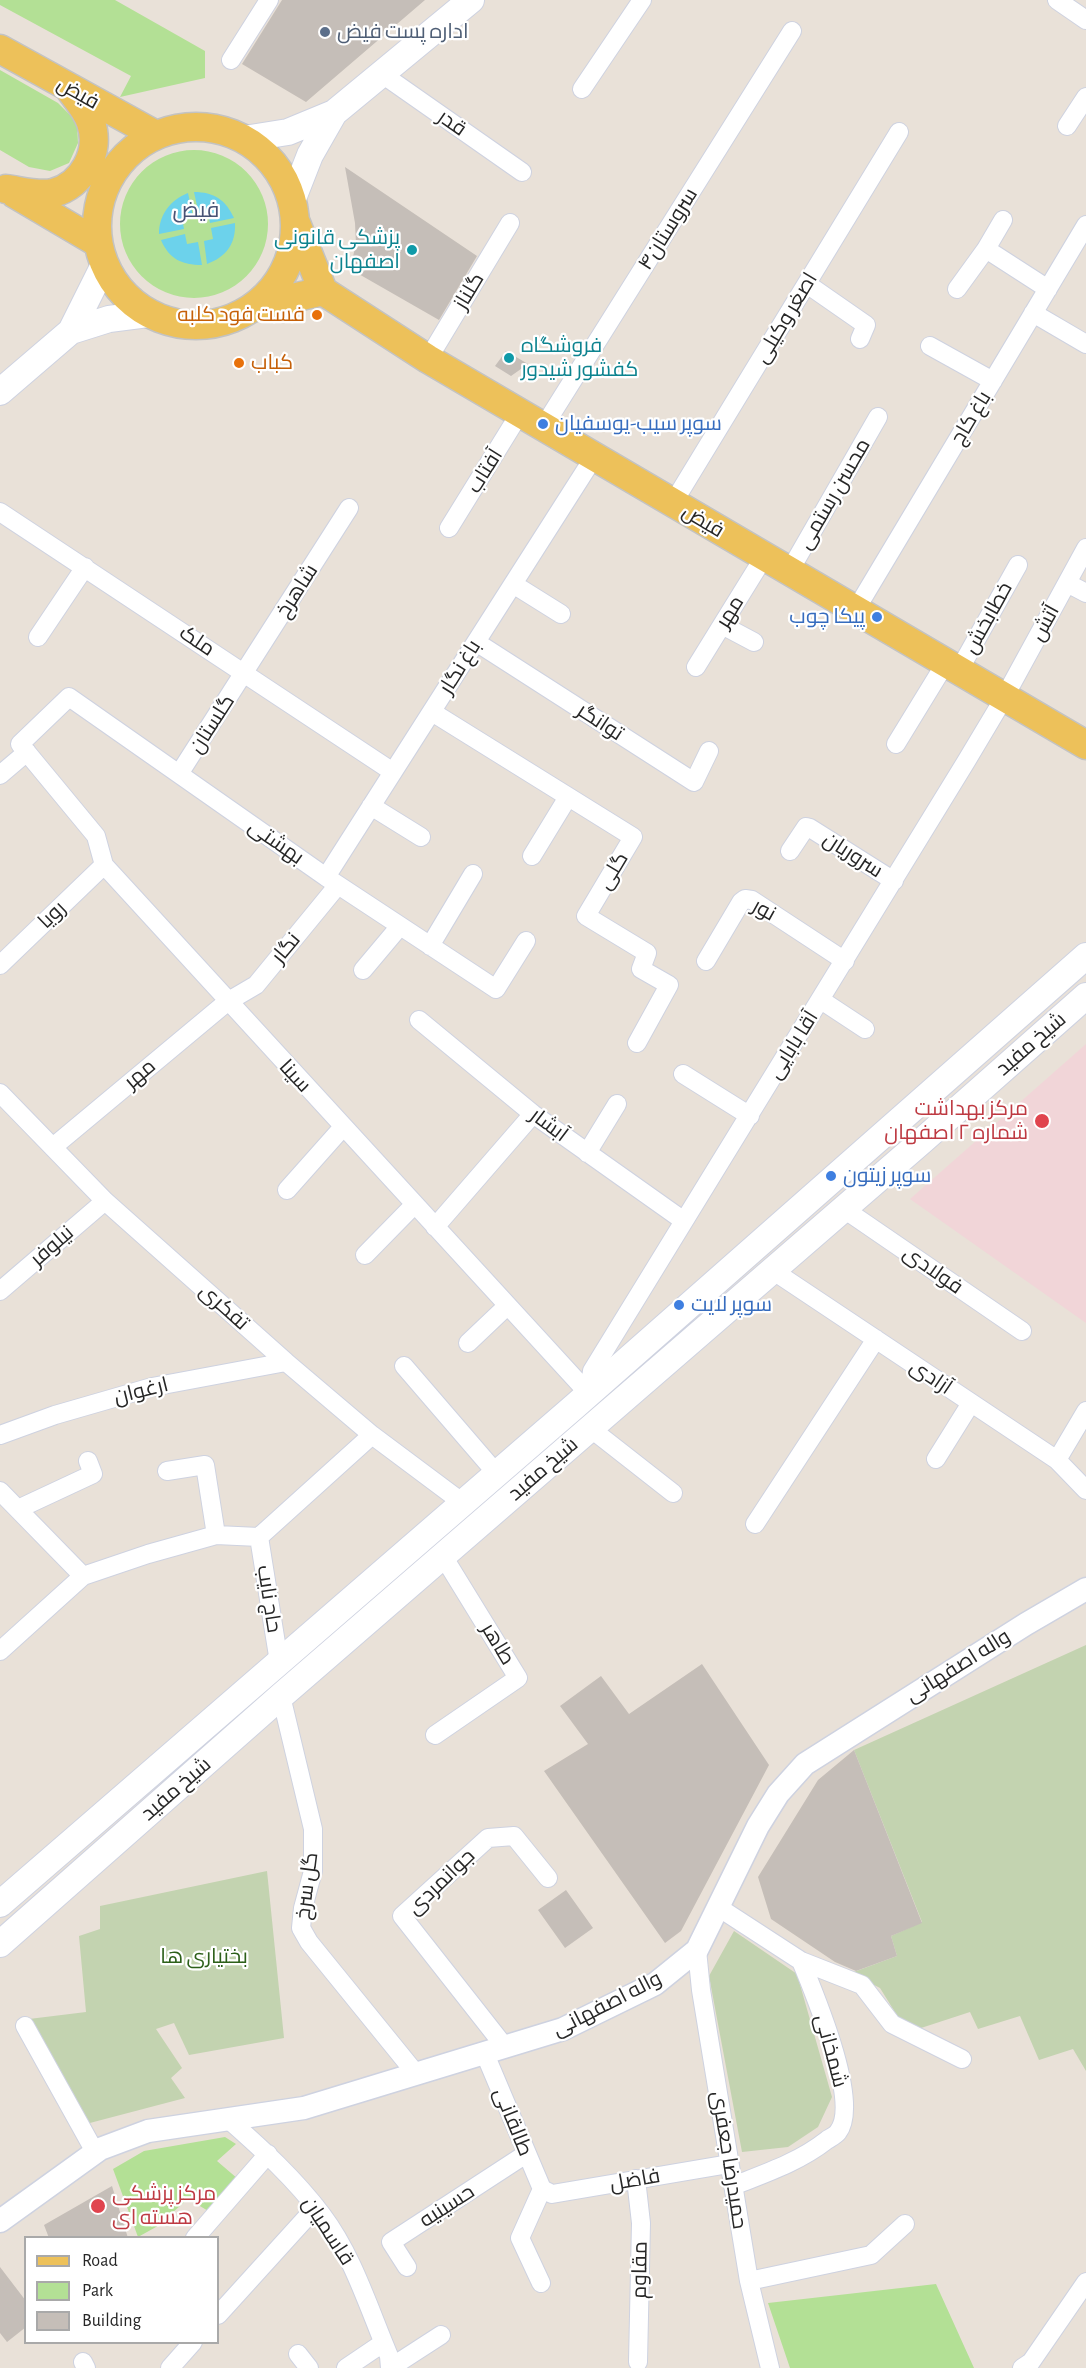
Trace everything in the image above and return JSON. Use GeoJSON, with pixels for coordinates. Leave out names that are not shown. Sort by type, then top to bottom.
{"type":"FeatureCollection","features":[{"type":"Feature","properties":{"kind":"main road"},"geometry":{"type":"LineString","coordinates":[[244,139],[288,132],[334,113],[471,0]]}},
{"type":"Feature","properties":{"kind":"main road","name":"فیض"},"geometry":{"type":"LineString","coordinates":[[0,50],[156,135]]}},
{"type":"Feature","properties":{"kind":"main road"},"geometry":{"type":"LineString","coordinates":[[3,187],[34,194],[52,193],[69,186],[83,174],[92,158],[94,140],[91,122],[68,87]]}},
{"type":"Feature","properties":{"kind":"main road"},"geometry":{"type":"LineString","coordinates":[[254,307],[323,291],[294,212],[285,182],[275,165],[261,150],[227,132],[200,127],[173,129],[156,135],[137,147],[121,161],[108,180],[100,200],[97,222],[101,254],[115,285],[130,301],[148,314],[180,324],[214,324],[235,318],[254,307],[272,290],[285,269],[293,246],[294,212],[310,155],[334,113]]}},
{"type":"Feature","properties":{"kind":"main road"},"geometry":{"type":"LineString","coordinates":[[3,187],[101,254]]}},
{"type":"Feature","properties":{"kind":"main road"},"geometry":{"type":"LineString","coordinates":[[71,331],[101,254]]}},
{"type":"Feature","properties":{"kind":"main road","name":"فیض"},"geometry":{"type":"LineString","coordinates":[[323,291],[428,359],[951,668],[1086,745]]}},
{"type":"Feature","properties":{"kind":"main road"},"geometry":{"type":"LineString","coordinates":[[0,392],[71,331],[109,319],[148,314]]}},
{"type":"Feature","properties":{"kind":"main road","name":"شیخ مفید"},"geometry":{"type":"LineString","coordinates":[[0,1904],[589,1395],[1086,956]]}},
{"type":"Feature","properties":{"kind":"main road","name":"شیخ مفید"},"geometry":{"type":"LineString","coordinates":[[6,1931],[844,1209],[1086,996]]}},
{"type":"Feature","properties":{"kind":"main road"},"geometry":{"type":"LineString","coordinates":[[933,1090],[933,1100],[938,1107],[946,1112],[955,1111]]}},
{"type":"Feature","properties":{"kind":"main road"},"geometry":{"type":"LineString","coordinates":[[893,1127],[904,1124],[913,1129],[917,1138],[914,1148]]}},
{"type":"Feature","properties":{"kind":"street"},"geometry":{"type":"LineString","coordinates":[[231,60],[268,0]]}},
{"type":"Feature","properties":{"kind":"street"},"geometry":{"type":"LineString","coordinates":[[582,89],[642,0]]}},
{"type":"Feature","properties":{"kind":"street"},"geometry":{"type":"LineString","coordinates":[[1057,0],[1086,20]]}},
{"type":"Feature","properties":{"kind":"street","name":"سروستان۴"},"geometry":{"type":"LineString","coordinates":[[532,420],[792,31]]}},
{"type":"Feature","properties":{"kind":"street","name":"قدر"},"geometry":{"type":"LineString","coordinates":[[382,74],[522,172]]}},
{"type":"Feature","properties":{"kind":"street"},"geometry":{"type":"LineString","coordinates":[[1067,126],[1086,97]]}},
{"type":"Feature","properties":{"kind":"street","name":"اصغر وکیلی"},"geometry":{"type":"LineString","coordinates":[[673,503],[899,132]]}},
{"type":"Feature","properties":{"kind":"street"},"geometry":{"type":"LineString","coordinates":[[957,289],[986,249],[1003,220]]}},
{"type":"Feature","properties":{"kind":"street","name":"گلناز"},"geometry":{"type":"LineString","coordinates":[[428,359],[510,223]]}},
{"type":"Feature","properties":{"kind":"street","name":"باغ کاج"},"geometry":{"type":"LineString","coordinates":[[855,611],[1086,225]]}},
{"type":"Feature","properties":{"kind":"street"},"geometry":{"type":"LineString","coordinates":[[986,249],[1048,289]]}},
{"type":"Feature","properties":{"kind":"street"},"geometry":{"type":"LineString","coordinates":[[807,284],[866,325],[860,339]]}},
{"type":"Feature","properties":{"kind":"street"},"geometry":{"type":"LineString","coordinates":[[1033,313],[1086,344]]}},
{"type":"Feature","properties":{"kind":"street"},"geometry":{"type":"LineString","coordinates":[[930,346],[993,381]]}},
{"type":"Feature","properties":{"kind":"street","name":"محسن رستمی"},"geometry":{"type":"LineString","coordinates":[[789,572],[878,417]]}},
{"type":"Feature","properties":{"kind":"street","name":"آفتاب"},"geometry":{"type":"LineString","coordinates":[[449,528],[532,420]]}},
{"type":"Feature","properties":{"kind":"street","name":"باغ نگار"},"geometry":{"type":"LineString","coordinates":[[332,881],[371,806],[594,457]]}},
{"type":"Feature","properties":{"kind":"street","name":"شاهرخ"},"geometry":{"type":"LineString","coordinates":[[244,673],[350,508]]}},
{"type":"Feature","properties":{"kind":"street","name":"ملک"},"geometry":{"type":"LineString","coordinates":[[0,512],[393,772]]}},
{"type":"Feature","properties":{"kind":"street","name":"آتش"},"geometry":{"type":"LineString","coordinates":[[1004,698],[1086,548]]}},
{"type":"Feature","properties":{"kind":"street","name":"مهر"},"geometry":{"type":"LineString","coordinates":[[696,668],[764,557]]}},
{"type":"Feature","properties":{"kind":"street","name":"خطابخش"},"geometry":{"type":"LineString","coordinates":[[896,744],[951,668],[1018,565]]}},
{"type":"Feature","properties":{"kind":"street"},"geometry":{"type":"LineString","coordinates":[[38,638],[85,567]]}},
{"type":"Feature","properties":{"kind":"street"},"geometry":{"type":"LineString","coordinates":[[1067,583],[1086,593]]}},
{"type":"Feature","properties":{"kind":"street"},"geometry":{"type":"LineString","coordinates":[[513,584],[561,614]]}},
{"type":"Feature","properties":{"kind":"street"},"geometry":{"type":"LineString","coordinates":[[722,626],[754,642]]}},
{"type":"Feature","properties":{"kind":"street","name":"توانگر"},"geometry":{"type":"LineString","coordinates":[[476,642],[694,782],[709,751]]}},
{"type":"Feature","properties":{"kind":"street","name":"گلستان"},"geometry":{"type":"LineString","coordinates":[[179,774],[244,673]]}},
{"type":"Feature","properties":{"kind":"street","name":"بهشتی"},"geometry":{"type":"LineString","coordinates":[[23,748],[69,697],[332,881],[496,989],[526,941]]}},
{"type":"Feature","properties":{"kind":"street","name":"آقا بابایی"},"geometry":{"type":"LineString","coordinates":[[589,1395],[592,1371],[1004,698]]}},
{"type":"Feature","properties":{"kind":"street","name":"گلی"},"geometry":{"type":"LineString","coordinates":[[432,712],[633,837],[586,916],[647,953],[641,969],[669,985],[637,1043]]}},
{"type":"Feature","properties":{"kind":"street"},"geometry":{"type":"LineString","coordinates":[[0,775],[23,748]]}},
{"type":"Feature","properties":{"kind":"street","name":"سینا"},"geometry":{"type":"LineString","coordinates":[[23,748],[96,836],[104,865],[589,1395]]}},
{"type":"Feature","properties":{"kind":"street"},"geometry":{"type":"LineString","coordinates":[[532,856],[568,797]]}},
{"type":"Feature","properties":{"kind":"street"},"geometry":{"type":"LineString","coordinates":[[371,806],[421,837]]}},
{"type":"Feature","properties":{"kind":"street","name":"سروریان"},"geometry":{"type":"LineString","coordinates":[[790,851],[802,831],[806,827],[810,828],[894,881]]}},
{"type":"Feature","properties":{"kind":"street","name":"رویا"},"geometry":{"type":"LineString","coordinates":[[0,965],[104,865]]}},
{"type":"Feature","properties":{"kind":"street"},"geometry":{"type":"LineString","coordinates":[[430,946],[473,874]]}},
{"type":"Feature","properties":{"kind":"street","name":"نگار"},"geometry":{"type":"LineString","coordinates":[[227,1002],[256,985],[332,881]]}},
{"type":"Feature","properties":{"kind":"street","name":"نور"},"geometry":{"type":"LineString","coordinates":[[706,961],[745,899],[752,900],[845,961]]}},
{"type":"Feature","properties":{"kind":"street"},"geometry":{"type":"LineString","coordinates":[[363,970],[400,926]]}},
{"type":"Feature","properties":{"kind":"street"},"geometry":{"type":"LineString","coordinates":[[821,1000],[865,1029]]}},
{"type":"Feature","properties":{"kind":"street","name":"مهر"},"geometry":{"type":"LineString","coordinates":[[53,1147],[227,1002]]}},
{"type":"Feature","properties":{"kind":"street","name":"آبشار"},"geometry":{"type":"LineString","coordinates":[[419,1020],[533,1114],[684,1221]]}},
{"type":"Feature","properties":{"kind":"street"},"geometry":{"type":"LineString","coordinates":[[683,1074],[750,1116]]}},
{"type":"Feature","properties":{"kind":"street","name":"تفکری"},"geometry":{"type":"LineString","coordinates":[[0,1092],[105,1201],[286,1362],[372,1435],[463,1503]]}},
{"type":"Feature","properties":{"kind":"street"},"geometry":{"type":"LineString","coordinates":[[587,1153],[617,1104]]}},
{"type":"Feature","properties":{"kind":"street"},"geometry":{"type":"LineString","coordinates":[[435,1227],[533,1114]]}},
{"type":"Feature","properties":{"kind":"street"},"geometry":{"type":"LineString","coordinates":[[287,1190],[343,1127]]}},
{"type":"Feature","properties":{"kind":"street","name":"نیلوفر"},"geometry":{"type":"LineString","coordinates":[[0,1291],[105,1201]]}},
{"type":"Feature","properties":{"kind":"street"},"geometry":{"type":"LineString","coordinates":[[365,1255],[414,1205]]}},
{"type":"Feature","properties":{"kind":"street","name":"فولادی"},"geometry":{"type":"LineString","coordinates":[[844,1209],[1022,1331]]}},
{"type":"Feature","properties":{"kind":"street","name":"آزادی"},"geometry":{"type":"LineString","coordinates":[[772,1269],[1057,1460],[1086,1490]]}},
{"type":"Feature","properties":{"kind":"street"},"geometry":{"type":"LineString","coordinates":[[468,1343],[507,1306]]}},
{"type":"Feature","properties":{"kind":"street"},"geometry":{"type":"LineString","coordinates":[[755,1524],[876,1339]]}},
{"type":"Feature","properties":{"kind":"street","name":"ارغوان"},"geometry":{"type":"LineString","coordinates":[[0,1435],[55,1415],[152,1387],[286,1362]]}},
{"type":"Feature","properties":{"kind":"street"},"geometry":{"type":"LineString","coordinates":[[404,1366],[497,1474]]}},
{"type":"Feature","properties":{"kind":"street"},"geometry":{"type":"LineString","coordinates":[[936,1459],[971,1403]]}},
{"type":"Feature","properties":{"kind":"street"},"geometry":{"type":"LineString","coordinates":[[1057,1460],[1086,1411]]}},
{"type":"Feature","properties":{"kind":"street"},"geometry":{"type":"LineString","coordinates":[[590,1428],[673,1492]]}},
{"type":"Feature","properties":{"kind":"street"},"geometry":{"type":"LineString","coordinates":[[0,1651],[83,1576],[148,1554],[216,1535],[259,1537],[372,1435]]}},
{"type":"Feature","properties":{"kind":"street"},"geometry":{"type":"LineString","coordinates":[[18,1509],[93,1474],[88,1461]]}},
{"type":"Feature","properties":{"kind":"street"},"geometry":{"type":"LineString","coordinates":[[167,1472],[205,1465],[216,1535]]}},
{"type":"Feature","properties":{"kind":"street"},"geometry":{"type":"LineString","coordinates":[[0,1491],[83,1576]]}},
{"type":"Feature","properties":{"kind":"street","name":"حاج نایب"},"geometry":{"type":"LineString","coordinates":[[259,1537],[279,1662]]}},
{"type":"Feature","properties":{"kind":"street","name":"طاهر"},"geometry":{"type":"LineString","coordinates":[[435,1735],[518,1678],[443,1556]]}},
{"type":"Feature","properties":{"kind":"street","name":"واله اصفهانی"},"geometry":{"type":"LineString","coordinates":[[0,2220],[95,2152],[148,2131],[304,2108],[563,2029],[655,1984],[697,1950],[758,1826],[778,1794],[805,1764],[1086,1589]]}},
{"type":"Feature","properties":{"kind":"street","name":"گل سرخ"},"geometry":{"type":"LineString","coordinates":[[281,1696],[313,1829],[313,1870],[303,1908],[301,1928],[309,1942],[417,2075]]}},
{"type":"Feature","properties":{"kind":"street","name":"جوانمردی"},"geometry":{"type":"LineString","coordinates":[[495,2050],[402,1916],[488,1838],[514,1836],[548,1878]]}},
{"type":"Feature","properties":{"kind":"street"},"geometry":{"type":"LineString","coordinates":[[718,1908],[801,1961],[862,1985],[892,2024],[962,2059]]}},
{"type":"Feature","properties":{"kind":"street","name":"حمیدرضا جعفری"},"geometry":{"type":"LineString","coordinates":[[697,1950],[701,1990],[749,2281],[770,2368]]}},
{"type":"Feature","properties":{"kind":"street","name":"شمخانی"},"geometry":{"type":"LineString","coordinates":[[733,2186],[792,2163],[839,2131],[845,2107],[837,2056],[801,1961]]}},
{"type":"Feature","properties":{"kind":"street"},"geometry":{"type":"LineString","coordinates":[[25,2026],[95,2152]]}},
{"type":"Feature","properties":{"kind":"street","name":"طالقانی"},"geometry":{"type":"LineString","coordinates":[[495,2050],[526,2154],[542,2189]]}},
{"type":"Feature","properties":{"kind":"street","name":"قاسمیان"},"geometry":{"type":"LineString","coordinates":[[228,2120],[268,2154],[323,2216],[353,2268],[389,2356],[390,2368]]}},
{"type":"Feature","properties":{"kind":"street"},"geometry":{"type":"LineString","coordinates":[[197,2236],[268,2154]]}},
{"type":"Feature","properties":{"kind":"street","name":"حسینیه"},"geometry":{"type":"LineString","coordinates":[[407,2267],[391,2242],[526,2154]]}},
{"type":"Feature","properties":{"kind":"street","name":"فاضل"},"geometry":{"type":"LineString","coordinates":[[542,2189],[552,2194],[729,2164]]}},
{"type":"Feature","properties":{"kind":"street","name":"مقاوم"},"geometry":{"type":"LineString","coordinates":[[636,2180],[641,2223],[638,2362]]}},
{"type":"Feature","properties":{"kind":"street"},"geometry":{"type":"LineString","coordinates":[[541,2283],[520,2238],[542,2189]]}},
{"type":"Feature","properties":{"kind":"street"},"geometry":{"type":"LineString","coordinates":[[219,2314],[316,2207]]}},
{"type":"Feature","properties":{"kind":"street"},"geometry":{"type":"LineString","coordinates":[[749,2281],[871,2255],[905,2224]]}},
{"type":"Feature","properties":{"kind":"street"},"geometry":{"type":"LineString","coordinates":[[1022,2368],[1031,2362],[1086,2282]]}},
{"type":"Feature","properties":{"kind":"street"},"geometry":{"type":"LineString","coordinates":[[390,2368],[441,2335]]}},
{"type":"Feature","properties":{"kind":"street"},"geometry":{"type":"LineString","coordinates":[[346,2368],[383,2343]]}},
{"type":"Feature","properties":{"kind":"street"},"geometry":{"type":"LineString","coordinates":[[170,2368],[192,2344]]}},
{"type":"Feature","properties":{"kind":"shaded area","name":"مرکز بهداشت شماره ۲ اصفهان"},"geometry":{"type":"Polygon","coordinates":[[[1086,1044],[1086,1323],[910,1199],[1086,1044]]]}},
{"type":"Feature","properties":{"kind":"green space"},"geometry":{"type":"Polygon","coordinates":[[[0,0],[115,0],[205,51],[205,78],[120,97],[131,76],[0,5],[0,0]]]}},
{"type":"Feature","properties":{"kind":"green space"},"geometry":{"type":"Polygon","coordinates":[[[0,70],[58,103],[77,122],[78,143],[69,163],[50,171],[29,167],[0,150],[0,70]]]}},
{"type":"Feature","properties":{"kind":"green space"},"geometry":{"type":"Polygon","coordinates":[[[194,150],[223,155],[247,171],[263,195],[268,224],[263,253],[247,277],[223,293],[194,298],[165,293],[141,277],[125,253],[120,224],[125,195],[141,171],[165,155],[194,150]]]}},
{"type":"Feature","properties":{"kind":"green space"},"geometry":{"type":"Polygon","coordinates":[[[1086,1645],[1086,2071],[1073,2049],[1039,2060],[1020,2016],[978,2029],[970,2012],[921,2028],[898,2017],[880,1988],[851,1973],[897,1956],[891,1936],[922,1922],[854,1750],[1086,1645]]]}},
{"type":"Feature","properties":{"kind":"green space","name":"بختیاری ها"},"geometry":{"type":"Polygon","coordinates":[[[267,1871],[284,2038],[189,2055],[174,2023],[156,2029],[182,2068],[171,2078],[185,2098],[86,2124],[29,2019],[86,2012],[79,1936],[100,1929],[100,1906],[267,1871]]]}},
{"type":"Feature","properties":{"kind":"green space"},"geometry":{"type":"Polygon","coordinates":[[[734,1931],[797,1974],[832,2097],[818,2127],[788,2147],[742,2152],[709,1976],[734,1931]]]}},
{"type":"Feature","properties":{"kind":"green space"},"geometry":{"type":"Polygon","coordinates":[[[225,2137],[236,2144],[217,2161],[238,2179],[210,2212],[188,2199],[156,2227],[138,2236],[113,2169],[144,2151],[225,2137]]]}},
{"type":"Feature","properties":{"kind":"green space"},"geometry":{"type":"Polygon","coordinates":[[[936,2284],[974,2368],[790,2368],[768,2303],[936,2284]]]}},
{"type":"Feature","properties":{"kind":"water"},"geometry":{"type":"Polygon","coordinates":[[[194,192],[219,198],[234,218],[210,223],[208,213],[199,215],[194,192]]]}},
{"type":"Feature","properties":{"kind":"water"},"geometry":{"type":"Polygon","coordinates":[[[188,193],[193,216],[182,218],[184,229],[159,234],[161,221],[167,209],[188,193]]]}},
{"type":"Feature","properties":{"kind":"water"},"geometry":{"type":"Polygon","coordinates":[[[235,223],[234,237],[228,249],[220,258],[207,264],[204,241],[213,239],[211,228],[235,223]]]}},
{"type":"Feature","properties":{"kind":"water"},"geometry":{"type":"Polygon","coordinates":[[[185,234],[187,244],[198,242],[202,265],[177,260],[164,247],[161,240],[185,234]]]}},
{"type":"Feature","properties":{"kind":"building","name":"اداره پست فیض"},"geometry":{"type":"Polygon","coordinates":[[[282,0],[425,0],[306,102],[242,64],[282,0]]]}},
{"type":"Feature","properties":{"kind":"building","name":"پزشکی قانونی اصفهان"},"geometry":{"type":"Polygon","coordinates":[[[345,167],[477,256],[439,320],[350,269],[356,244],[355,223],[345,167]]]}},
{"type":"Feature","properties":{"kind":"building","name":"فروشگاه کفشور شیدور"},"geometry":{"type":"Polygon","coordinates":[[[506,351],[528,364],[511,376],[495,366],[506,351]]]}},
{"type":"Feature","properties":{"kind":"building"},"geometry":{"type":"Polygon","coordinates":[[[702,1664],[769,1765],[681,1931],[665,1943],[544,1771],[588,1744],[560,1706],[601,1676],[629,1714],[702,1664]]]}},
{"type":"Feature","properties":{"kind":"building"},"geometry":{"type":"Polygon","coordinates":[[[854,1750],[922,1923],[891,1936],[897,1956],[856,1971],[835,1962],[771,1919],[758,1877],[818,1780],[854,1750]]]}},
{"type":"Feature","properties":{"kind":"building"},"geometry":{"type":"Polygon","coordinates":[[[566,1890],[593,1928],[565,1948],[538,1910],[566,1890]]]}},
{"type":"Feature","properties":{"kind":"building","name":"مرکز پزشکی هسته ای"},"geometry":{"type":"Polygon","coordinates":[[[112,2186],[127,2236],[48,2236],[44,2225],[112,2186]]]}},
{"type":"Feature","properties":{"kind":"building"},"geometry":{"type":"Polygon","coordinates":[[[0,2267],[24,2298],[24,2329],[7,2342],[0,2333],[0,2267]]]}},
{"type":"Feature","properties":{"kind":"place","name":"اداره پست فیض"},"geometry":{"type":"Point","coordinates":[325,32]}},
{"type":"Feature","properties":{"kind":"place","name":"پزشکی قانونی اصفهان"},"geometry":{"type":"Point","coordinates":[412,250]}},
{"type":"Feature","properties":{"kind":"place","name":"فست فود کلبه"},"geometry":{"type":"Point","coordinates":[317,315]}},
{"type":"Feature","properties":{"kind":"place","name":"فروشگاه کفشور شیدور"},"geometry":{"type":"Point","coordinates":[509,358]}},
{"type":"Feature","properties":{"kind":"place","name":"کباب"},"geometry":{"type":"Point","coordinates":[239,363]}},
{"type":"Feature","properties":{"kind":"place","name":"سوپر سیب-یوسفیان"},"geometry":{"type":"Point","coordinates":[543,424]}},
{"type":"Feature","properties":{"kind":"place","name":"پیکا چوب"},"geometry":{"type":"Point","coordinates":[877,617]}},
{"type":"Feature","properties":{"kind":"place","name":"مرکز بهداشت شماره ۲ اصفهان"},"geometry":{"type":"Point","coordinates":[1042,1121]}},
{"type":"Feature","properties":{"kind":"place","name":"سوپر زیتون"},"geometry":{"type":"Point","coordinates":[831,1176]}},
{"type":"Feature","properties":{"kind":"place","name":"سوپر لایت"},"geometry":{"type":"Point","coordinates":[679,1305]}},
{"type":"Feature","properties":{"kind":"place","name":"مرکز پزشکی هسته ای"},"geometry":{"type":"Point","coordinates":[98,2206]}},
{"type":"Feature","properties":{"kind":"district","name":"فیض"},"geometry":{"type":"Point","coordinates":[196,210]}}]}
